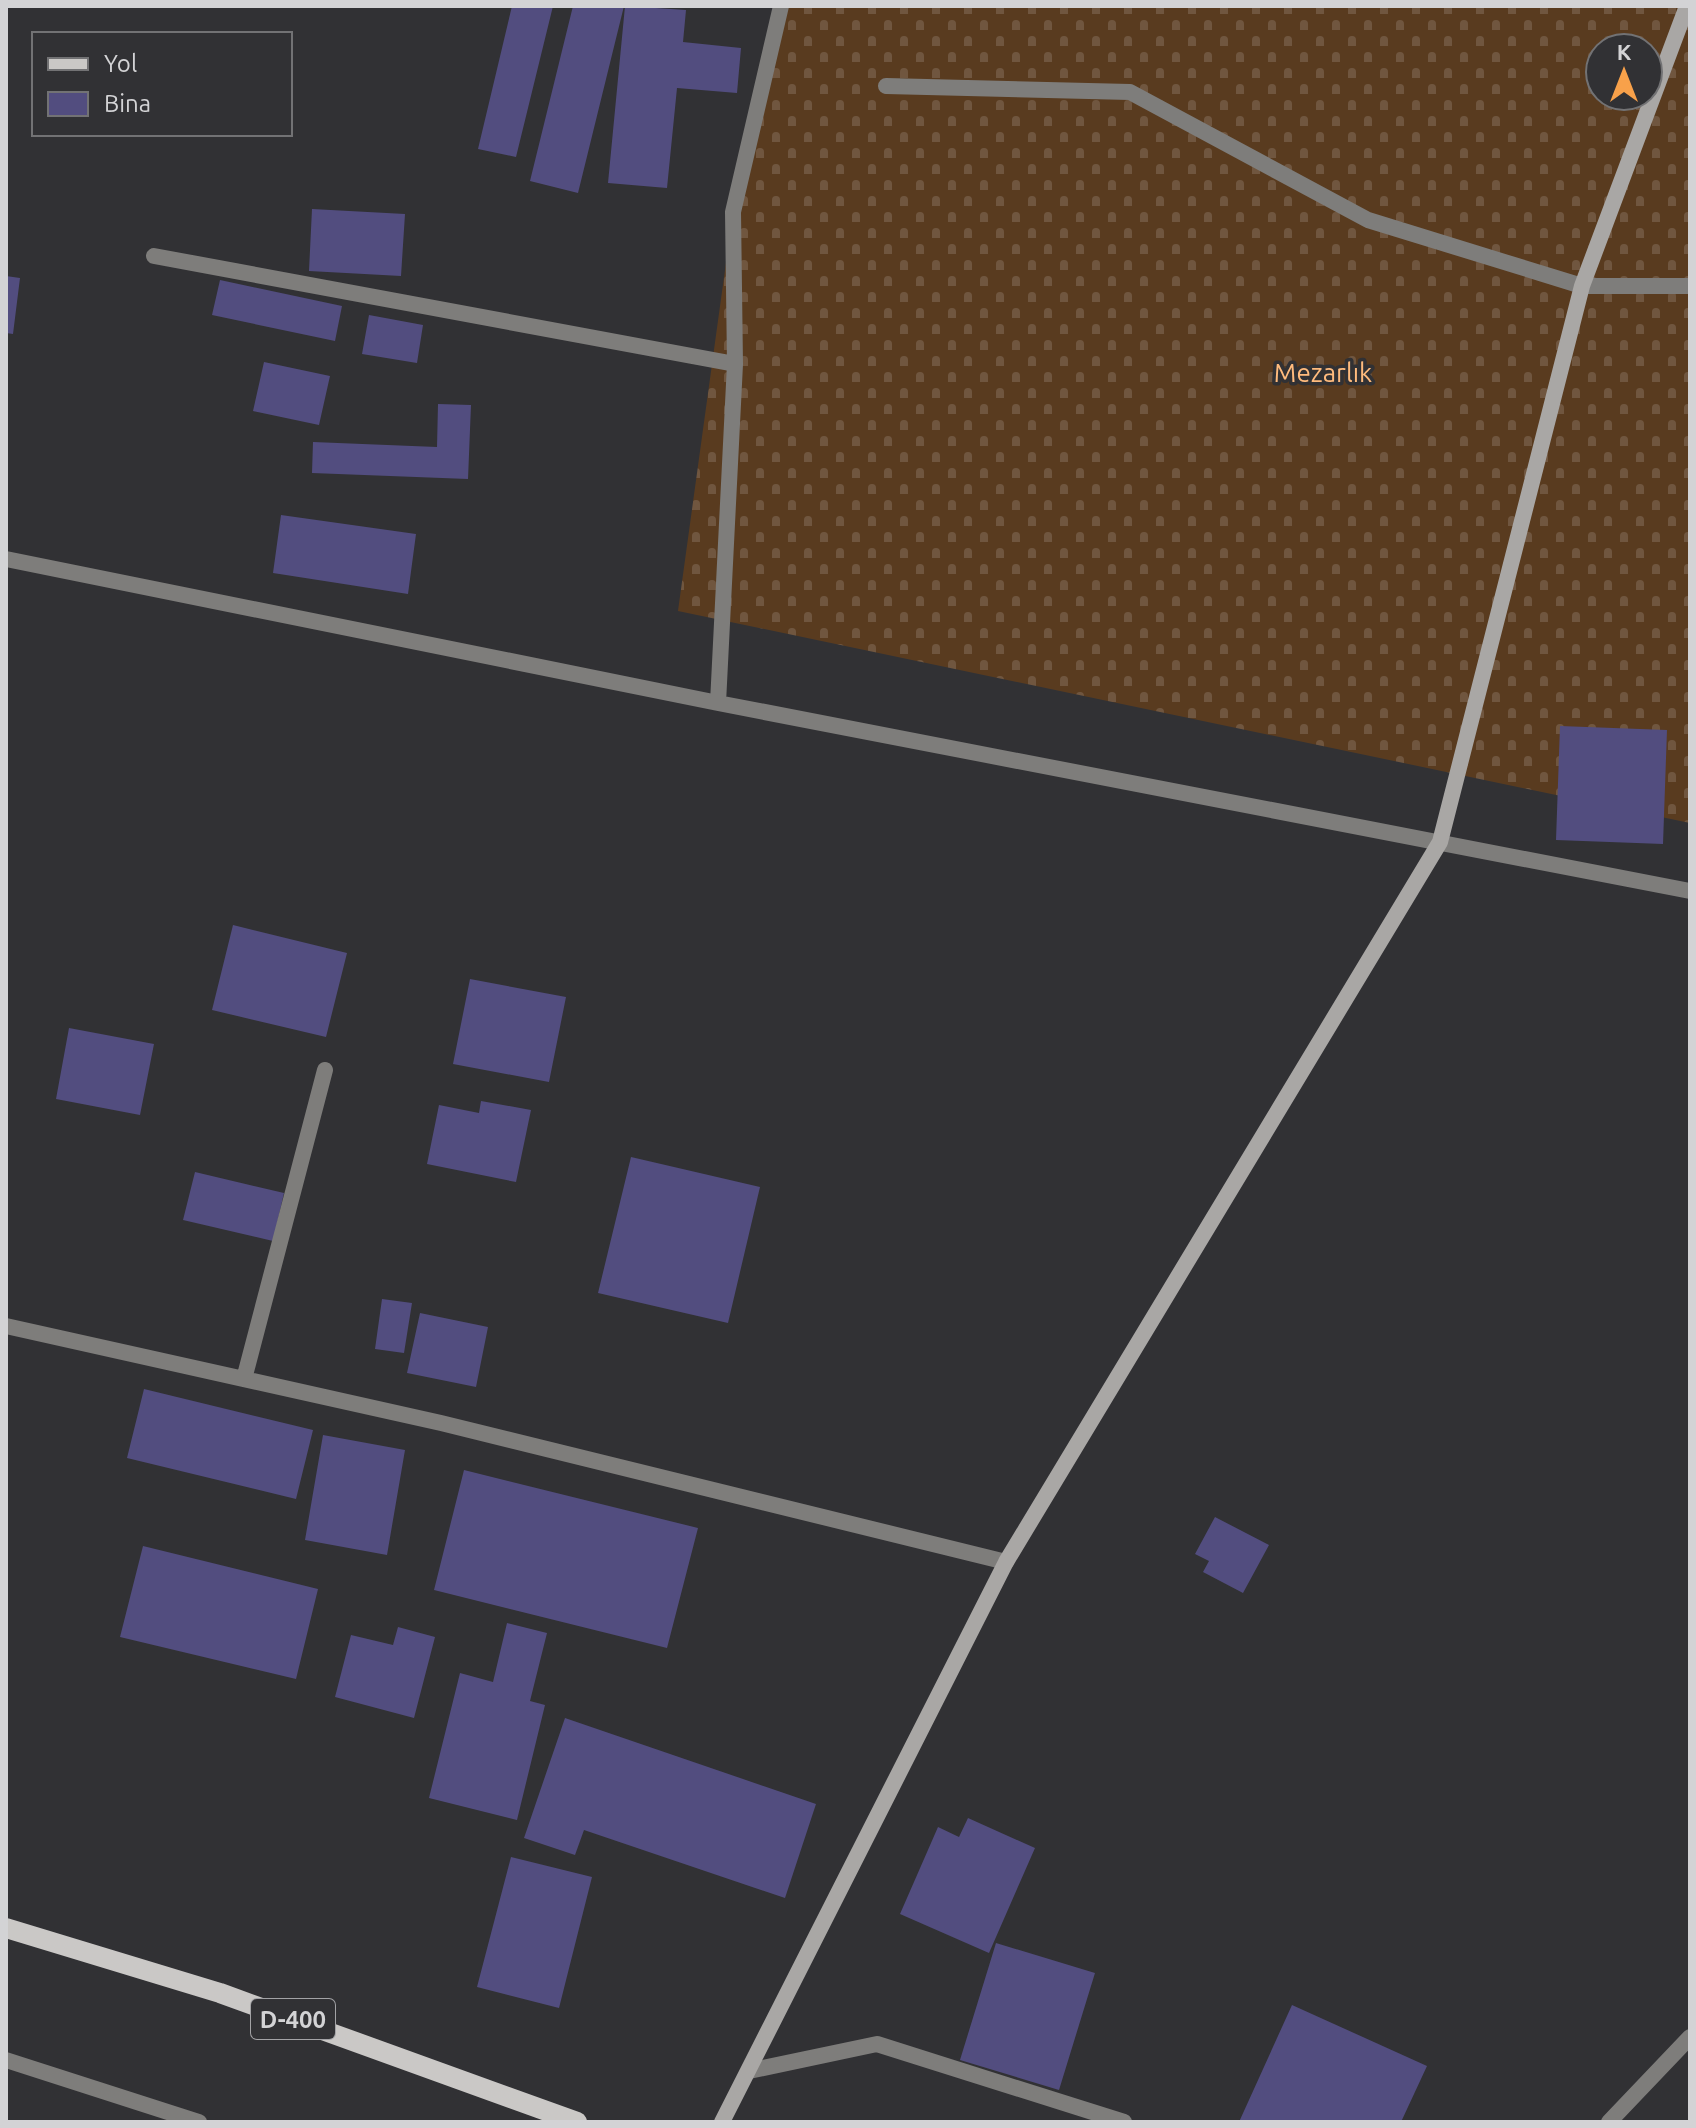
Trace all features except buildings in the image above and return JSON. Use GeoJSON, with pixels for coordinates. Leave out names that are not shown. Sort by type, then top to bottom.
{"type":"FeatureCollection","features":[{"type":"Feature","properties":{"kind":"main road","name":"D-400"},"geometry":{"type":"LineString","coordinates":[[6,1928],[220,1993],[577,2122]]}},
{"type":"Feature","properties":{"kind":"street"},"geometry":{"type":"LineString","coordinates":[[718,703],[735,364],[733,212],[781,6]]}},
{"type":"Feature","properties":{"kind":"street"},"geometry":{"type":"LineString","coordinates":[[722,2122],[1006,1562],[1440,842],[1582,286],[1687,6]]}},
{"type":"Feature","properties":{"kind":"street"},"geometry":{"type":"LineString","coordinates":[[886,86],[1130,92],[1368,220],[1582,286],[1690,286]]}},
{"type":"Feature","properties":{"kind":"street"},"geometry":{"type":"LineString","coordinates":[[154,256],[735,364]]}},
{"type":"Feature","properties":{"kind":"street"},"geometry":{"type":"LineString","coordinates":[[6,559],[718,703],[1690,891]]}},
{"type":"Feature","properties":{"kind":"street"},"geometry":{"type":"LineString","coordinates":[[244,1379],[325,1070]]}},
{"type":"Feature","properties":{"kind":"street"},"geometry":{"type":"LineString","coordinates":[[6,1326],[441,1423],[1006,1562]]}},
{"type":"Feature","properties":{"kind":"street"},"geometry":{"type":"LineString","coordinates":[[1609,2122],[1690,2037]]}},
{"type":"Feature","properties":{"kind":"street"},"geometry":{"type":"LineString","coordinates":[[749,2071],[877,2044],[1124,2122]]}},
{"type":"Feature","properties":{"kind":"street"},"geometry":{"type":"LineString","coordinates":[[6,2060],[199,2122]]}},
{"type":"Feature","properties":{"kind":"green space","name":"Mezarlık"},"geometry":{"type":"Polygon","coordinates":[[[781,6],[1690,6],[1690,823],[678,611],[733,212],[781,6]]]}}]}
